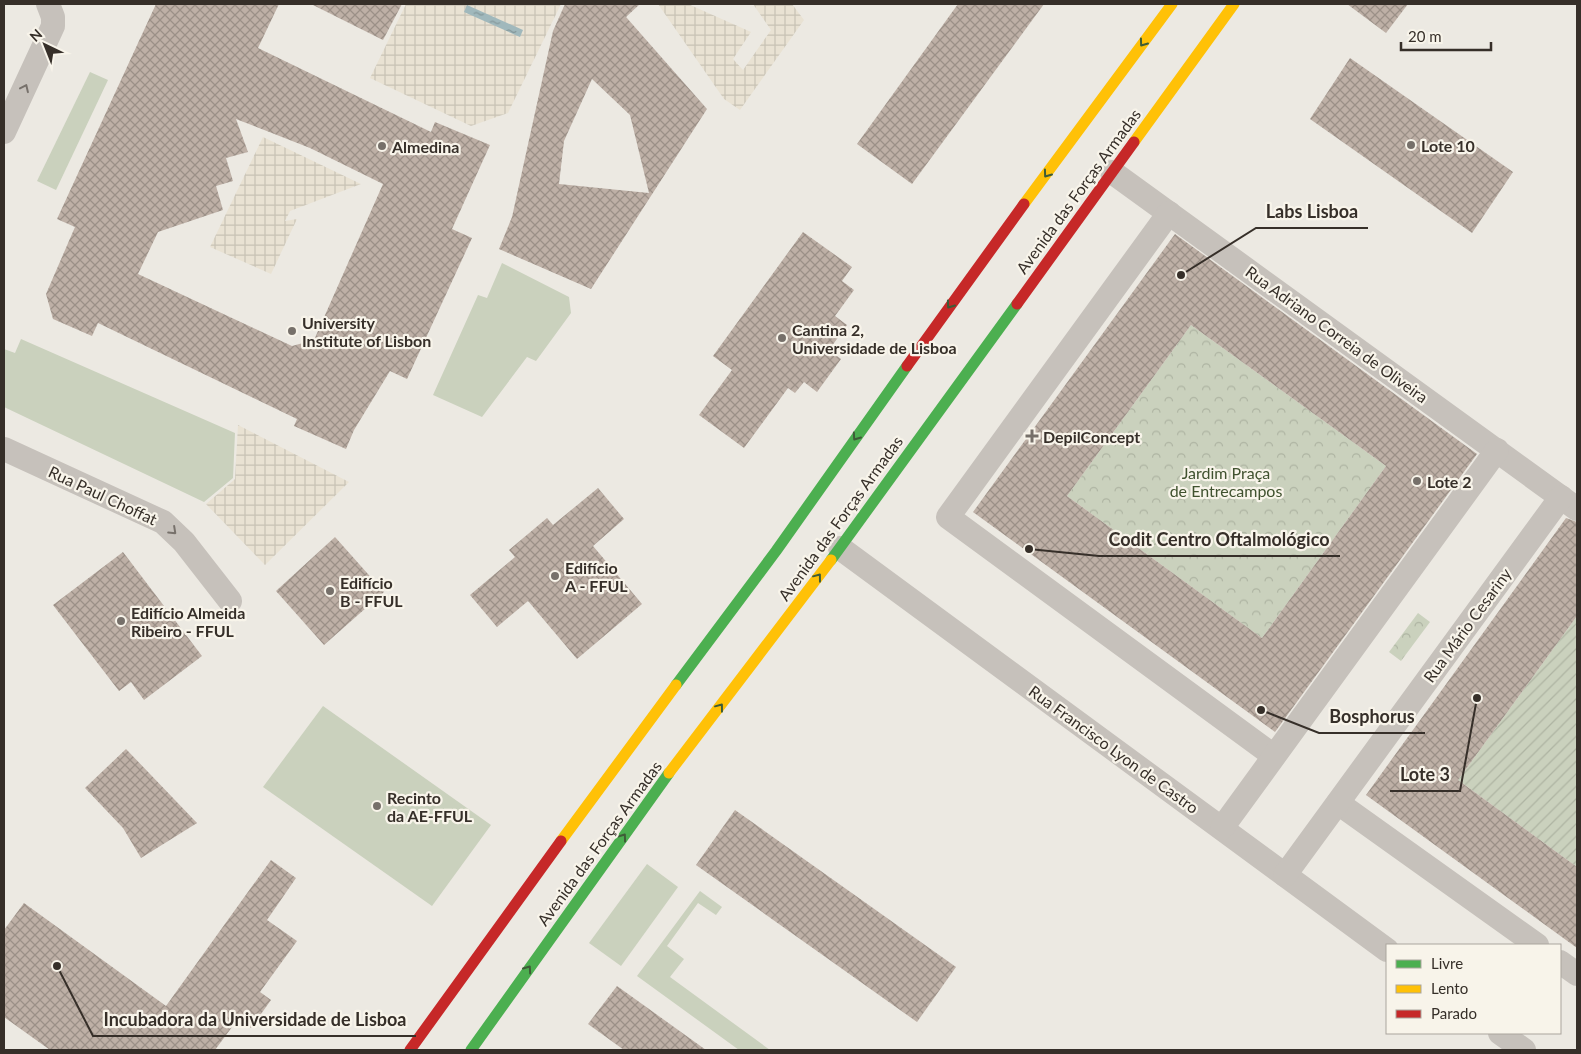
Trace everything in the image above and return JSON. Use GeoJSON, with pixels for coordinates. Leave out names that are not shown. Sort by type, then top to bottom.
{"type":"FeatureCollection","features":[{"type":"Feature","properties":{"kind":"main road","name":"Avenida das Forças Armadas"},"geometry":{"type":"LineString","coordinates":[[410,1050],[588,804],[776,551],[954,300],[1172,4]]}},
{"type":"Feature","properties":{"kind":"main road","name":"Avenida das Forças Armadas"},"geometry":{"type":"LineString","coordinates":[[471,1050],[663,781],[840,548],[1234,4]]}},
{"type":"Feature","properties":{"kind":"main road"},"geometry":{"type":"LineString","coordinates":[[485,1050],[500,1009]]}},
{"type":"Feature","properties":{"kind":"street"},"geometry":{"type":"LineString","coordinates":[[4,132],[53,26],[53,17],[48,4]]}},
{"type":"Feature","properties":{"kind":"street","name":"Rua Adriano Correia de Oliveira"},"geometry":{"type":"LineString","coordinates":[[1112,172],[1569,503]]}},
{"type":"Feature","properties":{"kind":"street"},"geometry":{"type":"LineString","coordinates":[[1169,213],[948,517],[1274,756]]}},
{"type":"Feature","properties":{"kind":"street","name":"Rua Paul Choffat"},"geometry":{"type":"LineString","coordinates":[[4,449],[162,522],[184,542],[230,600]]}},
{"type":"Feature","properties":{"kind":"street"},"geometry":{"type":"LineString","coordinates":[[1222,828],[1497,450]]}},
{"type":"Feature","properties":{"kind":"street","name":"Rua Mário Cesariny"},"geometry":{"type":"LineString","coordinates":[[1285,875],[1338,803],[1569,503]]}},
{"type":"Feature","properties":{"kind":"street","name":"Rua Francisco Lyon de Castro"},"geometry":{"type":"LineString","coordinates":[[840,548],[1386,949]]}},
{"type":"Feature","properties":{"kind":"street"},"geometry":{"type":"LineString","coordinates":[[1338,803],[1536,944]]}},
{"type":"Feature","properties":{"kind":"street"},"geometry":{"type":"LineString","coordinates":[[1561,963],[1577,974]]}},
{"type":"Feature","properties":{"kind":"street"},"geometry":{"type":"LineString","coordinates":[[1501,1034],[1524,1050]]}},
{"type":"Feature","properties":{"kind":"green space"},"geometry":{"type":"Polygon","coordinates":[[[90,72],[108,80],[56,190],[37,181],[90,72]]]}},
{"type":"Feature","properties":{"kind":"green space"},"geometry":{"type":"Polygon","coordinates":[[[502,263],[569,297],[571,313],[536,361],[527,357],[482,417],[433,395],[478,295],[487,298],[502,263]]]}},
{"type":"Feature","properties":{"kind":"green space","name":"Jardim Praça de Entrecampos"},"geometry":{"type":"Polygon","coordinates":[[[1191,325],[1386,466],[1262,638],[1067,496],[1191,325]]]}},
{"type":"Feature","properties":{"kind":"green space"},"geometry":{"type":"Polygon","coordinates":[[[21,339],[235,433],[233,478],[204,502],[4,407],[4,349],[15,353],[21,339]]]}},
{"type":"Feature","properties":{"kind":"green space"},"geometry":{"type":"Polygon","coordinates":[[[1418,613],[1430,622],[1401,661],[1389,652],[1418,613]]]}},
{"type":"Feature","properties":{"kind":"green space"},"geometry":{"type":"Polygon","coordinates":[[[1577,616],[1577,867],[1458,780],[1577,616]]]}},
{"type":"Feature","properties":{"kind":"green space","name":"Recinto da AE-FFUL"},"geometry":{"type":"Polygon","coordinates":[[[323,706],[491,825],[432,906],[263,787],[323,706]]]}},
{"type":"Feature","properties":{"kind":"green space"},"geometry":{"type":"Polygon","coordinates":[[[647,864],[678,887],[621,966],[589,943],[647,864]]]}},
{"type":"Feature","properties":{"kind":"green space"},"geometry":{"type":"Polygon","coordinates":[[[700,891],[722,907],[716,915],[698,903],[667,946],[684,959],[670,977],[770,1050],[739,1050],[637,976],[700,891]]]}},
{"type":"Feature","properties":{"kind":"shaded area"},"geometry":{"type":"Polygon","coordinates":[[[406,4],[561,4],[508,113],[471,126],[370,78],[406,4]]]}},
{"type":"Feature","properties":{"kind":"shaded area"},"geometry":{"type":"Polygon","coordinates":[[[658,4],[688,4],[751,32],[733,59],[743,70],[771,30],[753,4],[792,4],[804,20],[740,110],[724,99],[658,4]]]}},
{"type":"Feature","properties":{"kind":"shaded area"},"geometry":{"type":"Polygon","coordinates":[[[263,137],[361,184],[290,211],[285,221],[297,219],[271,274],[210,247],[263,137]]]}},
{"type":"Feature","properties":{"kind":"shaded area"},"geometry":{"type":"Polygon","coordinates":[[[238,425],[349,482],[265,565],[206,504],[235,479],[238,425]]]}},
{"type":"Feature","properties":{"kind":"water"},"geometry":{"type":"Polygon","coordinates":[[[467,5],[523,30],[520,37],[464,12],[467,5]]]}},
{"type":"Feature","properties":{"kind":"building"},"geometry":{"type":"Polygon","coordinates":[[[156,4],[279,4],[258,48],[431,132],[435,122],[490,145],[452,229],[472,238],[407,379],[390,371],[354,430],[346,449],[294,426],[297,419],[98,323],[92,336],[53,319],[46,294],[75,227],[57,219],[156,4]],[[236,119],[248,152],[226,158],[233,181],[216,186],[223,210],[158,232],[138,274],[292,346],[314,340],[383,184],[310,148],[236,119]]]}},
{"type":"Feature","properties":{"kind":"building"},"geometry":{"type":"Polygon","coordinates":[[[311,4],[402,4],[383,40],[311,4]]]}},
{"type":"Feature","properties":{"kind":"building"},"geometry":{"type":"Polygon","coordinates":[[[565,4],[640,4],[626,17],[707,109],[591,289],[499,249],[512,217],[553,31],[565,4]],[[592,79],[564,141],[559,184],[649,193],[630,115],[592,79]]]}},
{"type":"Feature","properties":{"kind":"building"},"geometry":{"type":"Polygon","coordinates":[[[958,4],[1044,4],[912,184],[857,144],[958,4]]]}},
{"type":"Feature","properties":{"kind":"building"},"geometry":{"type":"Polygon","coordinates":[[[1347,4],[1408,4],[1386,33],[1347,4]]]}},
{"type":"Feature","properties":{"kind":"building","name":"Lote 10"},"geometry":{"type":"Polygon","coordinates":[[[1350,58],[1513,172],[1472,233],[1310,119],[1350,58]]]}},
{"type":"Feature","properties":{"kind":"building","name":"Cantina 2, Universidade de Lisboa"},"geometry":{"type":"Polygon","coordinates":[[[803,232],[852,267],[842,281],[854,290],[835,316],[847,325],[829,350],[841,359],[817,392],[804,382],[795,393],[788,388],[744,448],[699,415],[732,370],[713,356],[803,232]]]}},
{"type":"Feature","properties":{"kind":"building","name":"Lote 2"},"geometry":{"type":"Polygon","coordinates":[[[1175,234],[1477,454],[1275,732],[973,512],[1175,234]],[[1191,325],[1067,496],[1262,638],[1386,466],[1191,325]]]}},
{"type":"Feature","properties":{"kind":"building","name":"Edifício A - FFUL"},"geometry":{"type":"Polygon","coordinates":[[[598,488],[624,519],[593,546],[642,604],[577,659],[528,601],[497,627],[470,595],[515,557],[509,550],[547,518],[553,525],[598,488]]]}},
{"type":"Feature","properties":{"kind":"building"},"geometry":{"type":"Polygon","coordinates":[[[1566,518],[1577,522],[1577,616],[1458,780],[1577,867],[1577,948],[1366,795],[1566,518]]]}},
{"type":"Feature","properties":{"kind":"building","name":"Edifício B - FFUL"},"geometry":{"type":"Polygon","coordinates":[[[335,537],[384,592],[324,645],[276,591],[335,537]]]}},
{"type":"Feature","properties":{"kind":"building","name":"Edifício Almeida Ribeiro - FFUL"},"geometry":{"type":"Polygon","coordinates":[[[123,552],[202,656],[144,700],[131,682],[119,691],[53,605],[123,552]]]}},
{"type":"Feature","properties":{"kind":"building"},"geometry":{"type":"Polygon","coordinates":[[[126,749],[197,823],[141,858],[123,828],[85,788],[126,749]]]}},
{"type":"Feature","properties":{"kind":"building"},"geometry":{"type":"Polygon","coordinates":[[[735,810],[956,967],[917,1022],[696,865],[735,810]]]}},
{"type":"Feature","properties":{"kind":"building"},"geometry":{"type":"Polygon","coordinates":[[[271,860],[296,878],[267,920],[297,941],[260,992],[271,1000],[251,1028],[238,1019],[215,1050],[50,1050],[4,1017],[4,930],[24,903],[166,1006],[271,860]]]}},
{"type":"Feature","properties":{"kind":"building"},"geometry":{"type":"Polygon","coordinates":[[[617,986],[706,1050],[624,1050],[588,1024],[617,986]]]}},
{"type":"Feature","properties":{"kind":"traffic: fast"},"geometry":{"type":"LineString","coordinates":[[831,560],[1017,304]]}},
{"type":"Feature","properties":{"kind":"traffic: fast"},"geometry":{"type":"LineString","coordinates":[[676,685],[776,551],[907,366]]}},
{"type":"Feature","properties":{"kind":"traffic: fast"},"geometry":{"type":"LineString","coordinates":[[471,1050],[669,773]]}},
{"type":"Feature","properties":{"kind":"traffic: slow"},"geometry":{"type":"LineString","coordinates":[[1024,204],[1172,4]]}},
{"type":"Feature","properties":{"kind":"traffic: slow"},"geometry":{"type":"LineString","coordinates":[[1134,142],[1234,4]]}},
{"type":"Feature","properties":{"kind":"traffic: slow"},"geometry":{"type":"LineString","coordinates":[[669,773],[831,560]]}},
{"type":"Feature","properties":{"kind":"traffic: slow"},"geometry":{"type":"LineString","coordinates":[[561,841],[676,685]]}},
{"type":"Feature","properties":{"kind":"traffic: jam"},"geometry":{"type":"LineString","coordinates":[[1017,304],[1134,142]]}},
{"type":"Feature","properties":{"kind":"traffic: jam"},"geometry":{"type":"LineString","coordinates":[[907,366],[1024,204]]}},
{"type":"Feature","properties":{"kind":"traffic: jam"},"geometry":{"type":"LineString","coordinates":[[410,1050],[561,841]]}},
{"type":"Feature","properties":{"kind":"place","name":"Lote 10"},"geometry":{"type":"Point","coordinates":[1411,145]}},
{"type":"Feature","properties":{"kind":"place","name":"Almedina"},"geometry":{"type":"Point","coordinates":[382,146]}},
{"type":"Feature","properties":{"kind":"place","name":"Labs Lisboa"},"geometry":{"type":"Point","coordinates":[1181,275]}},
{"type":"Feature","properties":{"kind":"place","name":"University Institute of Lisbon"},"geometry":{"type":"Point","coordinates":[292,331]}},
{"type":"Feature","properties":{"kind":"place","name":"Cantina 2, Universidade de Lisboa"},"geometry":{"type":"Point","coordinates":[782,338]}},
{"type":"Feature","properties":{"kind":"place","name":"DepilConcept"},"geometry":{"type":"Point","coordinates":[1032,436]}},
{"type":"Feature","properties":{"kind":"place","name":"Lote 2"},"geometry":{"type":"Point","coordinates":[1417,481]}},
{"type":"Feature","properties":{"kind":"place","name":"Codit Centro Oftalmológico"},"geometry":{"type":"Point","coordinates":[1029,549]}},
{"type":"Feature","properties":{"kind":"place","name":"Edifício A - FFUL"},"geometry":{"type":"Point","coordinates":[555,576]}},
{"type":"Feature","properties":{"kind":"place","name":"Edifício B - FFUL"},"geometry":{"type":"Point","coordinates":[330,591]}},
{"type":"Feature","properties":{"kind":"place","name":"Edifício Almeida Ribeiro - FFUL"},"geometry":{"type":"Point","coordinates":[121,621]}},
{"type":"Feature","properties":{"kind":"place","name":"Lote 3"},"geometry":{"type":"Point","coordinates":[1477,698]}},
{"type":"Feature","properties":{"kind":"place","name":"Bosphorus"},"geometry":{"type":"Point","coordinates":[1261,710]}},
{"type":"Feature","properties":{"kind":"place","name":"Recinto da AE-FFUL"},"geometry":{"type":"Point","coordinates":[377,806]}},
{"type":"Feature","properties":{"kind":"place","name":"Incubadora da Universidade de Lisboa"},"geometry":{"type":"Point","coordinates":[57,966]}}]}
